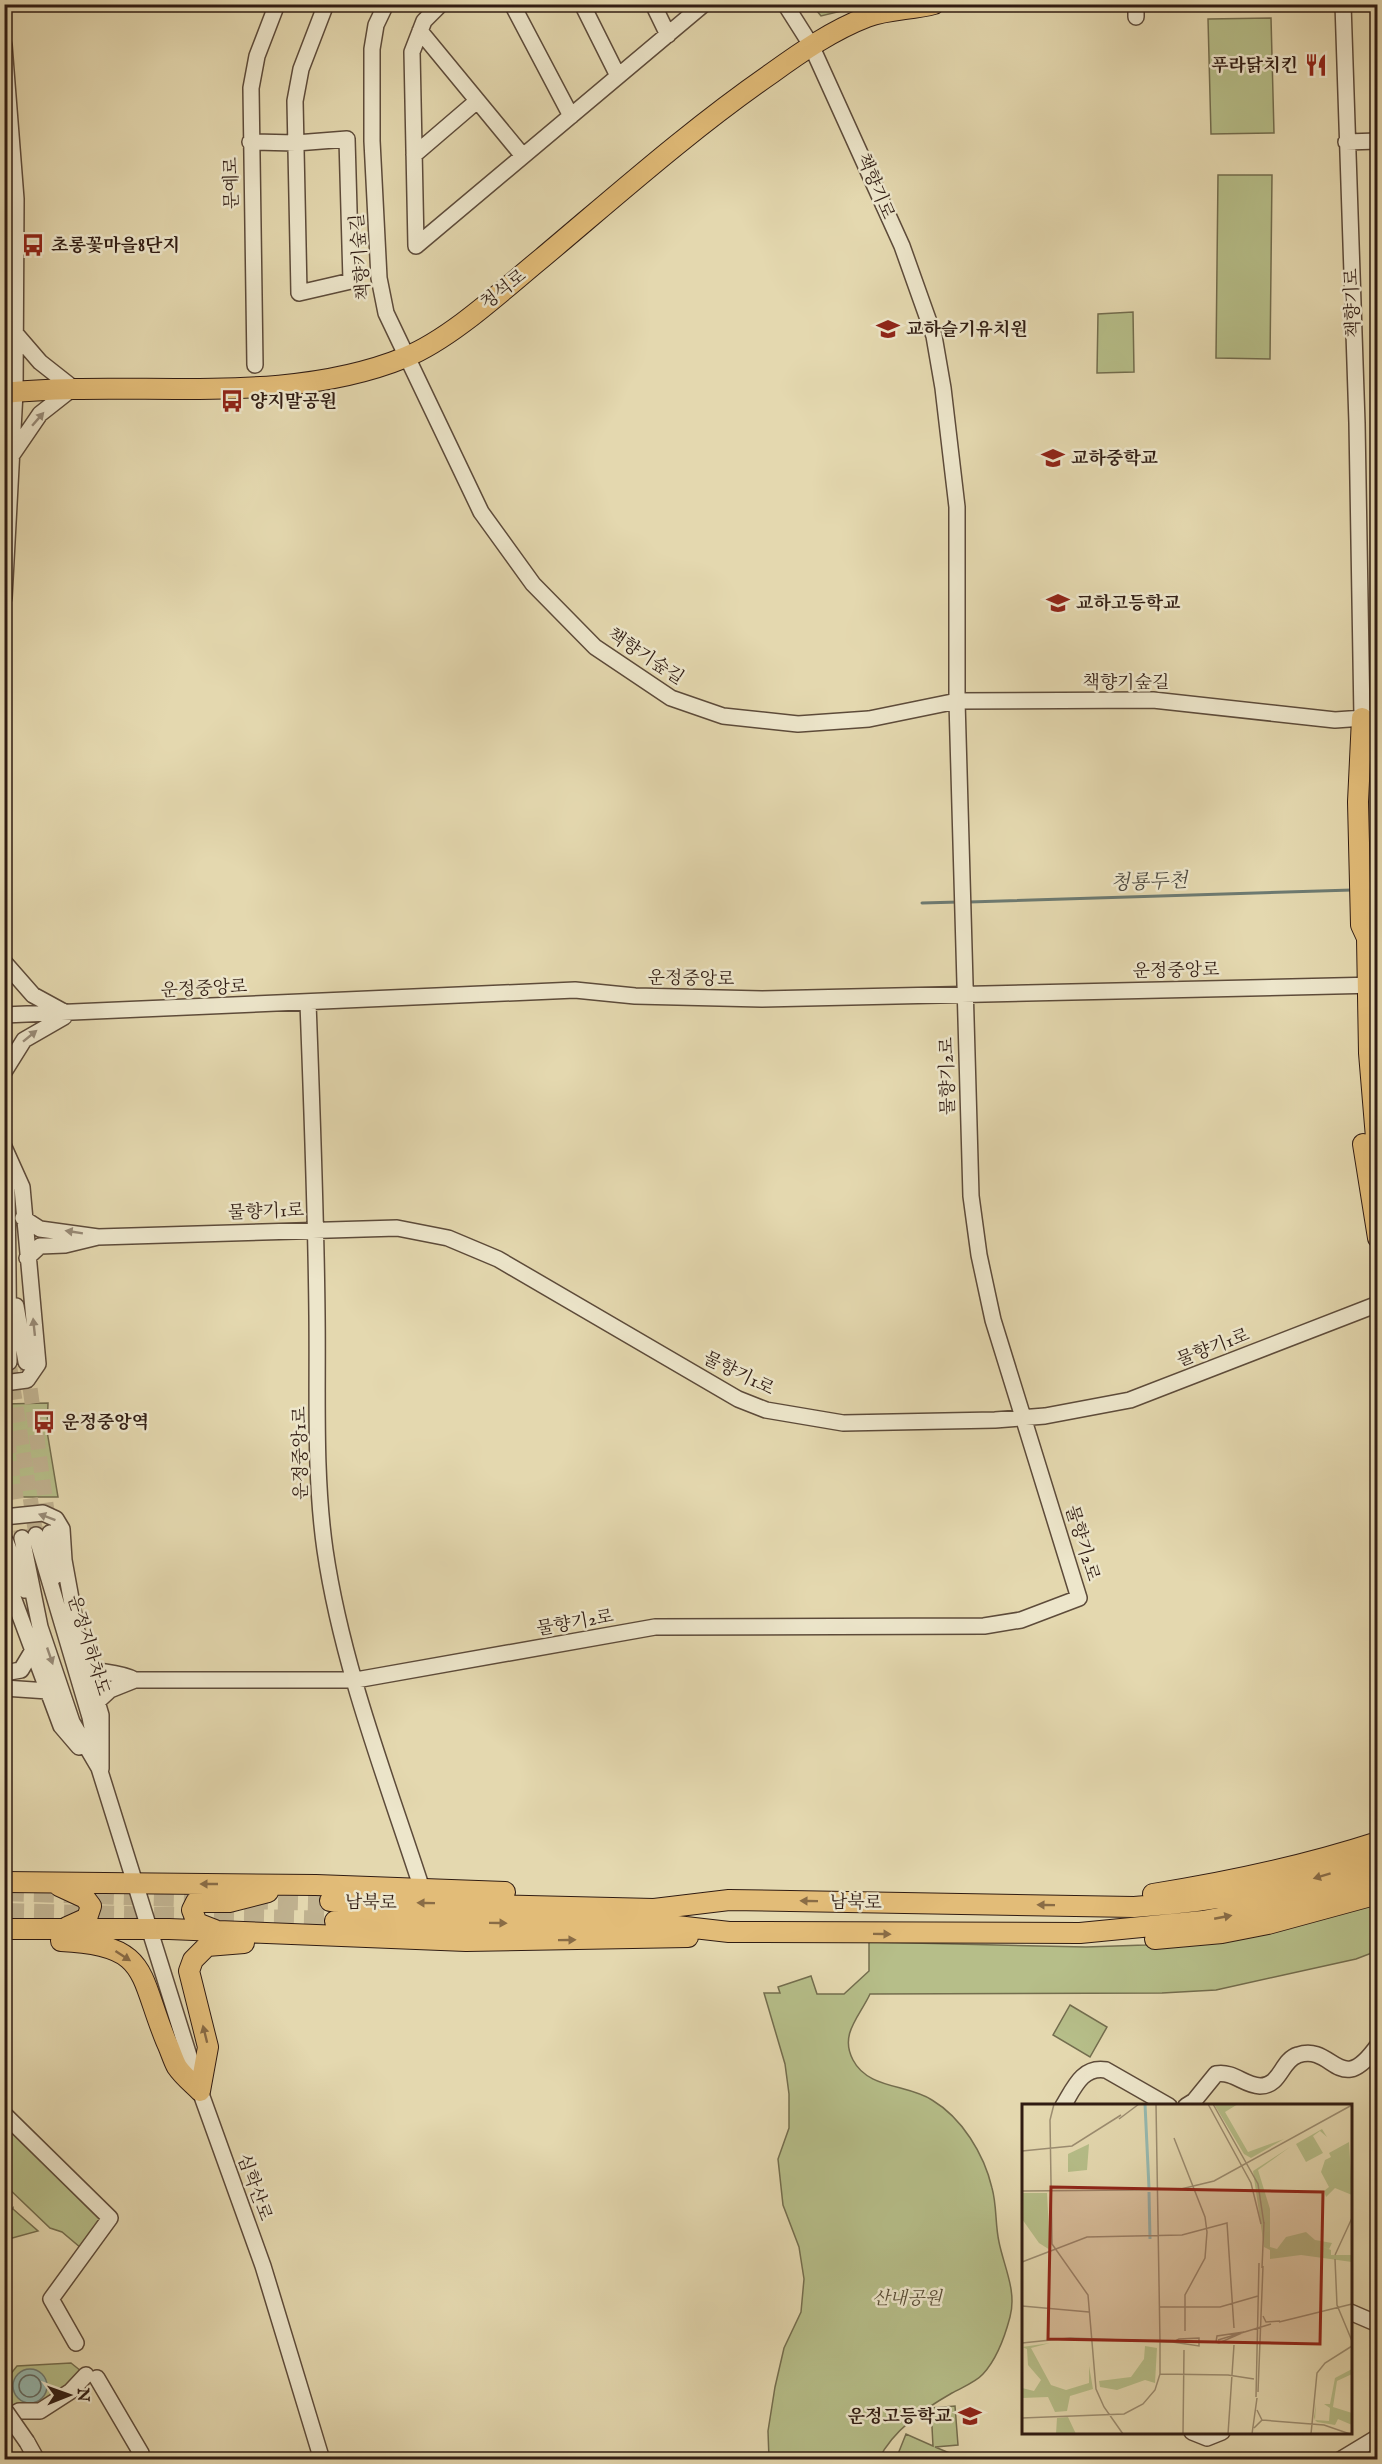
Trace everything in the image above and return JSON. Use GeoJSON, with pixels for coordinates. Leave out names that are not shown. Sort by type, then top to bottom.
{"type":"FeatureCollection","features":[{"type":"Feature","properties":{"kind":"main road","name":"청석로"},"geometry":{"type":"LineString","coordinates":[[10,392],[73,388],[167,390],[303,383],[366,371],[406,357],[430,345],[500,292],[732,100],[811,45],[868,16],[934,4]]}},
{"type":"Feature","properties":{"kind":"main road","name":"책향기로"},"geometry":{"type":"LineString","coordinates":[[1370,717],[1359,849],[1361,924],[1354,938],[1367,985],[1372,1118],[1377,1162]]}},
{"type":"Feature","properties":{"kind":"main road","name":"책향기로"},"geometry":{"type":"LineString","coordinates":[[1367,985],[1360,1121],[1377,1238]]}},
{"type":"Feature","properties":{"kind":"main road"},"geometry":{"type":"LineString","coordinates":[[1082,1906],[1215,1884],[1318,1861],[1377,1842]]}},
{"type":"Feature","properties":{"kind":"main road","name":"남북로"},"geometry":{"type":"LineString","coordinates":[[330,1901],[654,1908],[729,1900],[1134,1907],[1200,1902],[1278,1889],[1377,1858]]}},
{"type":"Feature","properties":{"kind":"main road","name":"남북로"},"geometry":{"type":"LineString","coordinates":[[335,1921],[668,1925],[729,1932],[1080,1933],[1203,1921],[1282,1906],[1377,1878]]}},
{"type":"Feature","properties":{"kind":"main road"},"geometry":{"type":"LineString","coordinates":[[4,1882],[303,1885],[729,1900]]}},
{"type":"Feature","properties":{"kind":"main road"},"geometry":{"type":"LineString","coordinates":[[49,1883],[70,1889],[85,1898],[91,1906],[87,1918],[62,1929]]}},
{"type":"Feature","properties":{"kind":"main road"},"geometry":{"type":"LineString","coordinates":[[218,1930],[197,1923],[192,1910],[196,1902],[229,1902],[303,1885]]}},
{"type":"Feature","properties":{"kind":"main road"},"geometry":{"type":"LineString","coordinates":[[1080,1933],[1159,1940],[1222,1933],[1352,1903],[1377,1894]]}},
{"type":"Feature","properties":{"kind":"main road"},"geometry":{"type":"LineString","coordinates":[[4,1929],[148,1928],[416,1937],[466,1941],[669,1939],[729,1932]]}},
{"type":"Feature","properties":{"kind":"main road"},"geometry":{"type":"LineString","coordinates":[[200,2091],[208,2047],[189,1971],[193,1960],[207,1946],[367,1943],[416,1937]]}},
{"type":"Feature","properties":{"kind":"main road"},"geometry":{"type":"LineString","coordinates":[[4,1941],[96,1943],[121,1953],[145,1978],[177,2067],[200,2091]]}},
{"type":"Feature","properties":{"kind":"street","name":"문예로"},"geometry":{"type":"LineString","coordinates":[[255,365],[250,142],[253,72],[277,4]]}},
{"type":"Feature","properties":{"kind":"street"},"geometry":{"type":"LineString","coordinates":[[250,142],[296,143],[347,139],[351,281],[321,290],[299,293],[296,143],[297,86],[326,4]]}},
{"type":"Feature","properties":{"kind":"street","name":"책향기숲길"},"geometry":{"type":"LineString","coordinates":[[386,4],[376,25],[372,49],[372,141],[378,278],[386,313],[481,512],[533,584],[595,647],[671,698],[723,716],[798,724],[869,719],[957,701],[1153,700],[1200,703],[1277,715],[1335,720],[1370,717]]}},
{"type":"Feature","properties":{"kind":"street"},"geometry":{"type":"LineString","coordinates":[[441,4],[424,21],[412,52],[416,246],[704,4]]}},
{"type":"Feature","properties":{"kind":"street"},"geometry":{"type":"LineString","coordinates":[[512,4],[571,116]]}},
{"type":"Feature","properties":{"kind":"street"},"geometry":{"type":"LineString","coordinates":[[582,4],[618,76]]}},
{"type":"Feature","properties":{"kind":"street"},"geometry":{"type":"LineString","coordinates":[[653,4],[668,34]]}},
{"type":"Feature","properties":{"kind":"street","name":"책향기로"},"geometry":{"type":"LineString","coordinates":[[785,4],[811,45],[902,246],[934,336],[943,388],[957,507],[957,701]]}},
{"type":"Feature","properties":{"kind":"street","name":"책향기로"},"geometry":{"type":"LineString","coordinates":[[1343,4],[1346,142],[1370,717]]}},
{"type":"Feature","properties":{"kind":"street"},"geometry":{"type":"LineString","coordinates":[[420,31],[523,156]]}},
{"type":"Feature","properties":{"kind":"street"},"geometry":{"type":"LineString","coordinates":[[4,45],[16,199],[15,333],[10,392],[4,598]]}},
{"type":"Feature","properties":{"kind":"street"},"geometry":{"type":"LineString","coordinates":[[414,155],[477,100]]}},
{"type":"Feature","properties":{"kind":"street"},"geometry":{"type":"LineString","coordinates":[[1346,142],[1377,141]]}},
{"type":"Feature","properties":{"kind":"street"},"geometry":{"type":"LineString","coordinates":[[4,345],[15,333]]}},
{"type":"Feature","properties":{"kind":"street"},"geometry":{"type":"LineString","coordinates":[[8,453],[40,414],[73,388],[40,362],[15,333]]}},
{"type":"Feature","properties":{"kind":"street","name":"물향기2로"},"geometry":{"type":"LineString","coordinates":[[135,1680],[356,1680],[655,1628],[984,1626],[1021,1620],[1079,1598],[993,1320],[972,1208],[968,1149],[963,859],[957,701]]}},
{"type":"Feature","properties":{"kind":"street"},"geometry":{"type":"LineString","coordinates":[[4,962],[33,995],[69,1014]]}},
{"type":"Feature","properties":{"kind":"street","name":"운정중앙로"},"geometry":{"type":"LineString","coordinates":[[4,1015],[69,1014],[575,990],[635,996],[762,999],[1367,985]]}},
{"type":"Feature","properties":{"kind":"street","name":"운정중앙1로"},"geometry":{"type":"LineString","coordinates":[[308,1003],[316,1229],[319,1491],[333,1598],[356,1680],[422,1889]]}},
{"type":"Feature","properties":{"kind":"street"},"geometry":{"type":"LineString","coordinates":[[4,1072],[24,1040],[69,1014]]}},
{"type":"Feature","properties":{"kind":"street"},"geometry":{"type":"LineString","coordinates":[[4,1147],[21,1187],[22,1218],[38,1364],[27,1380],[4,1383]]}},
{"type":"Feature","properties":{"kind":"street"},"geometry":{"type":"LineString","coordinates":[[4,1179],[8,1189],[9,1362]]}},
{"type":"Feature","properties":{"kind":"street"},"geometry":{"type":"LineString","coordinates":[[22,1218],[40,1229],[98,1237]]}},
{"type":"Feature","properties":{"kind":"street","name":"물향기1로"},"geometry":{"type":"LineString","coordinates":[[98,1237],[316,1229],[397,1228],[423,1231],[469,1245],[498,1259],[738,1399],[766,1410],[843,1423],[1024,1417],[1130,1400],[1377,1304]]}},
{"type":"Feature","properties":{"kind":"street"},"geometry":{"type":"LineString","coordinates":[[27,1258],[40,1246],[65,1245],[98,1237]]}},
{"type":"Feature","properties":{"kind":"street"},"geometry":{"type":"LineString","coordinates":[[8,1262],[26,1362]]}},
{"type":"Feature","properties":{"kind":"street"},"geometry":{"type":"LineString","coordinates":[[4,1517],[43,1513],[56,1519],[62,1529],[64,1560],[76,1626],[101,1715],[100,1770]]}},
{"type":"Feature","properties":{"kind":"street","name":"운정지하차도"},"geometry":{"type":"LineString","coordinates":[[40,1627],[36,1535],[90,1717],[100,1770]]}},
{"type":"Feature","properties":{"kind":"street"},"geometry":{"type":"LineString","coordinates":[[6,1542],[40,1627],[72,1722],[100,1770]]}},
{"type":"Feature","properties":{"kind":"street"},"geometry":{"type":"LineString","coordinates":[[4,1573],[61,1726],[100,1770]]}},
{"type":"Feature","properties":{"kind":"street"},"geometry":{"type":"LineString","coordinates":[[4,1673],[21,1670],[33,1650]]}},
{"type":"Feature","properties":{"kind":"street"},"geometry":{"type":"LineString","coordinates":[[88,1669],[106,1674],[123,1674],[135,1680]]}},
{"type":"Feature","properties":{"kind":"street"},"geometry":{"type":"LineString","coordinates":[[97,1702],[110,1690],[135,1680]]}},
{"type":"Feature","properties":{"kind":"street"},"geometry":{"type":"LineString","coordinates":[[4,1688],[48,1691]]}},
{"type":"Feature","properties":{"kind":"street","name":"심학산로"},"geometry":{"type":"LineString","coordinates":[[100,1770],[200,2091],[263,2266],[322,2460]]}},
{"type":"Feature","properties":{"kind":"street"},"geometry":{"type":"LineString","coordinates":[[1189,2104],[1216,2074],[1232,2074],[1252,2085],[1262,2086],[1271,2084],[1287,2064],[1299,2055],[1314,2055],[1348,2069],[1366,2062],[1377,2045]]}},
{"type":"Feature","properties":{"kind":"street"},"geometry":{"type":"LineString","coordinates":[[1064,2104],[1082,2076],[1096,2068],[1106,2070],[1166,2104]]}},
{"type":"Feature","properties":{"kind":"street"},"geometry":{"type":"LineString","coordinates":[[4,2114],[111,2218],[51,2299],[76,2343]]}},
{"type":"Feature","properties":{"kind":"street"},"geometry":{"type":"LineString","coordinates":[[1352,2313],[1377,2324]]}},
{"type":"Feature","properties":{"kind":"street"},"geometry":{"type":"LineString","coordinates":[[4,2420],[19,2411],[40,2411],[91,2376],[141,2452],[142,2460]]}},
{"type":"Feature","properties":{"kind":"street"},"geometry":{"type":"LineString","coordinates":[[4,2409],[37,2460]]}},
{"type":"Feature","properties":{"kind":"street"},"geometry":{"type":"LineString","coordinates":[[1195,2434],[1207,2438],[1219,2434]]}},
{"type":"Feature","properties":{"kind":"street"},"geometry":{"type":"LineString","coordinates":[[1340,2460],[1377,2437]]}},
{"type":"Feature","properties":{"kind":"green space"},"geometry":{"type":"Polygon","coordinates":[[[812,5],[866,5],[821,16],[812,5]]]}},
{"type":"Feature","properties":{"kind":"green space"},"geometry":{"type":"Polygon","coordinates":[[[1271,18],[1274,133],[1211,134],[1208,19],[1271,18]]]}},
{"type":"Feature","properties":{"kind":"green space"},"geometry":{"type":"Polygon","coordinates":[[[1218,175],[1272,175],[1270,359],[1216,358],[1218,175]]]}},
{"type":"Feature","properties":{"kind":"green space"},"geometry":{"type":"Polygon","coordinates":[[[1133,312],[1134,372],[1097,373],[1098,314],[1133,312]]]}},
{"type":"Feature","properties":{"kind":"green space"},"geometry":{"type":"Polygon","coordinates":[[[48,1403],[47,1431],[58,1497],[5,1497],[5,1404],[48,1403]]]}},
{"type":"Feature","properties":{"kind":"green space","name":"산내공원"},"geometry":{"type":"Polygon","coordinates":[[[1377,1899],[1377,1951],[1356,1959],[1216,1990],[1162,1993],[870,1994],[852,2026],[848,2042],[849,2051],[853,2060],[868,2076],[932,2100],[953,2117],[970,2138],[983,2162],[994,2195],[999,2242],[1011,2288],[1010,2317],[1000,2347],[983,2374],[910,2421],[892,2439],[879,2459],[769,2459],[768,2431],[775,2387],[784,2348],[801,2312],[804,2279],[799,2247],[783,2205],[778,2159],[789,2128],[789,2094],[785,2064],[764,1993],[780,1993],[778,1987],[811,1976],[817,1994],[844,1994],[869,1971],[869,1942],[1086,1947],[1145,1945],[1218,1938],[1377,1899]]]}},
{"type":"Feature","properties":{"kind":"green space"},"geometry":{"type":"Polygon","coordinates":[[[1070,2005],[1107,2027],[1090,2057],[1053,2035],[1070,2005]]]}},
{"type":"Feature","properties":{"kind":"green space"},"geometry":{"type":"Polygon","coordinates":[[[4,2123],[104,2219],[81,2248],[62,2232],[50,2228],[5,2185],[4,2123]]]}},
{"type":"Feature","properties":{"kind":"green space"},"geometry":{"type":"Polygon","coordinates":[[[13,2208],[38,2231],[5,2240],[5,2217],[13,2208]]]}},
{"type":"Feature","properties":{"kind":"green space"},"geometry":{"type":"Polygon","coordinates":[[[71,2363],[81,2371],[56,2395],[38,2404],[5,2412],[5,2381],[17,2366],[71,2363]]]}},
{"type":"Feature","properties":{"kind":"green space"},"geometry":{"type":"Polygon","coordinates":[[[955,2406],[958,2445],[935,2447],[957,2456],[955,2459],[896,2459],[906,2434],[933,2446],[931,2408],[955,2406]]]}},
{"type":"Feature","properties":{"kind":"water"},"geometry":{"type":"Polygon","coordinates":[[[30,2369],[42,2374],[47,2386],[42,2398],[30,2403],[18,2398],[13,2386],[18,2374],[30,2369]]]}},
{"type":"Feature","properties":{"kind":"waterway","name":"청룡두천"},"geometry":{"type":"LineString","coordinates":[[1368,889],[1378,888]]}},
{"type":"Feature","properties":{"kind":"waterway","name":"청룡두천"},"geometry":{"type":"LineString","coordinates":[[969,902],[1352,890]]}},
{"type":"Feature","properties":{"kind":"waterway","name":"청룡두천"},"geometry":{"type":"LineString","coordinates":[[922,903],[959,902]]}},
{"type":"Feature","properties":{"kind":"tunnel"},"geometry":{"type":"LineString","coordinates":[[9,1362],[36,1535]]}},
{"type":"Feature","properties":{"kind":"tunnel"},"geometry":{"type":"LineString","coordinates":[[27,1366],[50,1533]]}},
{"type":"Feature","properties":{"kind":"tunnel"},"geometry":{"type":"LineString","coordinates":[[4,1416],[22,1538]]}},
{"type":"Feature","properties":{"kind":"tunnel"},"geometry":{"type":"LineString","coordinates":[[4,1891],[213,1898]]}},
{"type":"Feature","properties":{"kind":"tunnel"},"geometry":{"type":"LineString","coordinates":[[248,1899],[330,1901]]}},
{"type":"Feature","properties":{"kind":"tunnel"},"geometry":{"type":"LineString","coordinates":[[4,1913],[335,1921]]}},
{"type":"Feature","properties":{"kind":"place","name":"푸라닭치킨"},"geometry":{"type":"Point","coordinates":[1316,65]}},
{"type":"Feature","properties":{"kind":"place","name":"초롱꽃마을8단지"},"geometry":{"type":"Point","coordinates":[33,245]}},
{"type":"Feature","properties":{"kind":"place","name":"교하슬기유치원"},"geometry":{"type":"Point","coordinates":[888,329]}},
{"type":"Feature","properties":{"kind":"place","name":"양지말공원"},"geometry":{"type":"Point","coordinates":[232,401]}},
{"type":"Feature","properties":{"kind":"place","name":"교하중학교"},"geometry":{"type":"Point","coordinates":[1053,458]}},
{"type":"Feature","properties":{"kind":"place","name":"교하고등학교"},"geometry":{"type":"Point","coordinates":[1058,603]}},
{"type":"Feature","properties":{"kind":"place","name":"운정중앙역"},"geometry":{"type":"Point","coordinates":[44,1422]}},
{"type":"Feature","properties":{"kind":"place","name":"운정고등학교"},"geometry":{"type":"Point","coordinates":[970,2416]}}]}
